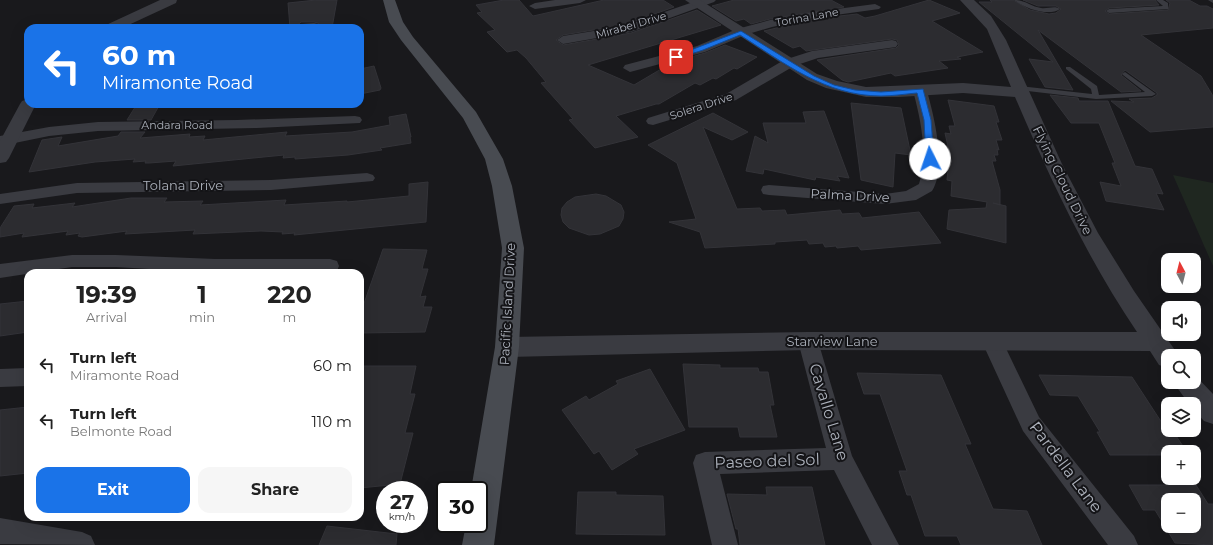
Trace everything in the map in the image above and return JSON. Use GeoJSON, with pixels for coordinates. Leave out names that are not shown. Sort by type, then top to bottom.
{"type":"FeatureCollection","features":[{"type":"Feature","properties":{"kind":"main road","name":"Pacific Island Drive"},"geometry":{"type":"LineString","coordinates":[[389,0],[396,22],[408,40],[470,116],[494,159],[502,186],[513,248],[507,347],[478,545]]}},
{"type":"Feature","properties":{"kind":"street"},"geometry":{"type":"LineString","coordinates":[[119,24],[170,0]]}},
{"type":"Feature","properties":{"kind":"street"},"geometry":{"type":"LineString","coordinates":[[536,6],[580,0]]}},
{"type":"Feature","properties":{"kind":"street","name":"Flying Cloud Drive"},"geometry":{"type":"LineString","coordinates":[[966,0],[988,21],[1000,39],[1020,90],[1066,190],[1106,266],[1161,349]]}},
{"type":"Feature","properties":{"kind":"street"},"geometry":{"type":"LineString","coordinates":[[699,1],[741,32],[812,77],[832,86],[855,92],[881,94],[956,88],[1020,90]]}},
{"type":"Feature","properties":{"kind":"street","name":"Mirabel Drive"},"geometry":{"type":"LineString","coordinates":[[563,40],[628,29],[699,1]]}},
{"type":"Feature","properties":{"kind":"street","name":"Torina Lane"},"geometry":{"type":"LineString","coordinates":[[630,68],[701,49],[741,32],[792,19],[875,7]]}},
{"type":"Feature","properties":{"kind":"street","name":"Solera Drive"},"geometry":{"type":"LineString","coordinates":[[653,121],[731,97],[790,63],[816,54],[892,44]]}},
{"type":"Feature","properties":{"kind":"street","name":"Palma Drive"},"geometry":{"type":"LineString","coordinates":[[768,190],[885,199],[910,196],[926,187],[931,171],[928,120],[920,90]]}},
{"type":"Feature","properties":{"kind":"street"},"geometry":{"type":"LineString","coordinates":[[0,158],[5,139],[25,108]]}},
{"type":"Feature","properties":{"kind":"street","name":"Andara Road"},"geometry":{"type":"LineString","coordinates":[[5,139],[36,132],[106,125],[271,123],[355,120]]}},
{"type":"Feature","properties":{"kind":"street","name":"Tolana Drive"},"geometry":{"type":"LineString","coordinates":[[0,199],[77,188],[121,186],[271,185],[367,178]]}},
{"type":"Feature","properties":{"kind":"street"},"geometry":{"type":"LineString","coordinates":[[0,271],[72,261],[116,261],[215,266],[330,266]]}},
{"type":"Feature","properties":{"kind":"street","name":"Starview Lane"},"geometry":{"type":"LineString","coordinates":[[507,347],[808,340],[993,342],[1161,350]]}},
{"type":"Feature","properties":{"kind":"street","name":"Cavallo Lane"},"geometry":{"type":"LineString","coordinates":[[808,340],[841,459],[886,545]]}},
{"type":"Feature","properties":{"kind":"street","name":"Pardella Lane"},"geometry":{"type":"LineString","coordinates":[[993,342],[1031,424],[1125,545]]}},
{"type":"Feature","properties":{"kind":"street"},"geometry":{"type":"LineString","coordinates":[[0,378],[24,377]]}},
{"type":"Feature","properties":{"kind":"street"},"geometry":{"type":"LineString","coordinates":[[1192,389],[1213,413]]}},
{"type":"Feature","properties":{"kind":"street","name":"Paseo del Sol"},"geometry":{"type":"LineString","coordinates":[[725,545],[705,463],[841,459]]}},
{"type":"Feature","properties":{"kind":"street"},"geometry":{"type":"LineString","coordinates":[[0,531],[82,545]]}},
{"type":"Feature","properties":{"kind":"lane"},"geometry":{"type":"LineString","coordinates":[[1017,0],[1040,10],[1057,9]]}},
{"type":"Feature","properties":{"kind":"lane"},"geometry":{"type":"LineString","coordinates":[[1109,11],[1166,8],[1166,4],[1159,0]]}},
{"type":"Feature","properties":{"kind":"lane"},"geometry":{"type":"LineString","coordinates":[[1068,68],[1094,88],[1096,98]]}},
{"type":"Feature","properties":{"kind":"lane"},"geometry":{"type":"LineString","coordinates":[[1020,90],[1096,98],[1152,94],[1125,74]]}},
{"type":"Feature","properties":{"kind":"shaded area"},"geometry":{"type":"Polygon","coordinates":[[[1173,175],[1213,183],[1213,266],[1173,175]]]}},
{"type":"Feature","properties":{"kind":"building"},"geometry":{"type":"Polygon","coordinates":[[[316,0],[337,0],[333,24],[301,22],[299,24],[290,24],[288,3],[316,0]]]}},
{"type":"Feature","properties":{"kind":"building"},"geometry":{"type":"Polygon","coordinates":[[[504,0],[519,0],[533,16],[604,0],[663,0],[674,7],[624,25],[563,35],[556,40],[563,45],[631,33],[697,10],[721,25],[588,65],[634,85],[673,62],[705,53],[725,45],[757,57],[716,79],[713,78],[700,85],[695,83],[659,104],[616,116],[638,137],[595,148],[569,120],[573,119],[541,83],[546,82],[526,58],[517,50],[507,52],[487,32],[495,30],[477,13],[482,12],[476,5],[504,0]]]}},
{"type":"Feature","properties":{"kind":"building"},"geometry":{"type":"Polygon","coordinates":[[[734,0],[831,0],[844,7],[770,19],[751,24],[744,19],[736,21],[712,6],[734,0]]]}},
{"type":"Feature","properties":{"kind":"building"},"geometry":{"type":"Polygon","coordinates":[[[929,0],[960,13],[932,21],[983,52],[957,57],[961,59],[939,61],[948,68],[895,76],[891,73],[848,82],[842,80],[817,60],[896,48],[899,45],[897,40],[892,39],[806,51],[800,46],[793,48],[764,31],[814,19],[857,14],[865,18],[929,0]]]}},
{"type":"Feature","properties":{"kind":"building"},"geometry":{"type":"Polygon","coordinates":[[[990,0],[1013,0],[1030,10],[1049,14],[1056,13],[1061,9],[1056,6],[1038,6],[1023,0],[1155,0],[1159,5],[1109,8],[1105,11],[1109,14],[1168,10],[1170,3],[1166,0],[1189,0],[1200,6],[1207,6],[1213,9],[1213,28],[1141,35],[1201,76],[1213,96],[1213,127],[1150,132],[1111,101],[1134,102],[1129,99],[1152,98],[1157,95],[1157,93],[1125,70],[1121,75],[1141,91],[1121,92],[1038,30],[1073,90],[1045,87],[1029,59],[1053,62],[979,2],[992,2],[990,0]]]}},
{"type":"Feature","properties":{"kind":"building"},"geometry":{"type":"Polygon","coordinates":[[[374,66],[381,88],[380,90],[364,93],[364,68],[374,66]]]}},
{"type":"Feature","properties":{"kind":"building"},"geometry":{"type":"Polygon","coordinates":[[[1050,95],[1078,98],[1079,101],[1108,101],[1135,166],[1152,169],[1163,194],[1156,193],[1164,210],[1106,201],[1100,182],[1121,186],[1112,163],[1115,163],[1099,123],[1071,123],[1050,95]]]}},
{"type":"Feature","properties":{"kind":"building"},"geometry":{"type":"Polygon","coordinates":[[[948,100],[994,106],[999,122],[996,122],[1002,140],[996,140],[999,150],[997,149],[998,155],[994,155],[996,161],[992,161],[1000,190],[1000,205],[1006,206],[1006,243],[947,229],[949,210],[986,208],[987,202],[951,196],[952,181],[947,180],[949,160],[951,160],[945,133],[951,134],[949,126],[955,126],[948,100]]]}},
{"type":"Feature","properties":{"kind":"building"},"geometry":{"type":"Polygon","coordinates":[[[851,103],[901,108],[911,155],[895,153],[893,187],[861,180],[851,103]]]}},
{"type":"Feature","properties":{"kind":"building"},"geometry":{"type":"Polygon","coordinates":[[[134,108],[158,108],[151,120],[127,120],[134,108]]]}},
{"type":"Feature","properties":{"kind":"building"},"geometry":{"type":"Polygon","coordinates":[[[824,111],[849,178],[837,176],[840,181],[816,177],[815,180],[764,169],[763,174],[746,171],[755,136],[768,143],[763,123],[806,123],[803,112],[824,111]]]}},
{"type":"Feature","properties":{"kind":"building"},"geometry":{"type":"Polygon","coordinates":[[[713,113],[748,132],[732,140],[703,127],[737,209],[760,208],[762,211],[785,210],[787,215],[840,210],[842,214],[859,213],[862,218],[919,212],[941,243],[861,250],[858,246],[837,248],[836,246],[825,247],[823,243],[809,244],[807,240],[775,242],[775,244],[705,248],[700,232],[669,222],[696,219],[677,163],[648,145],[713,113]]]}},
{"type":"Feature","properties":{"kind":"building"},"geometry":{"type":"Polygon","coordinates":[[[406,114],[411,143],[380,148],[382,150],[348,155],[295,159],[295,157],[283,158],[284,155],[173,166],[176,161],[149,163],[145,163],[146,161],[133,162],[135,159],[95,162],[29,172],[42,140],[62,137],[58,146],[118,136],[121,132],[145,132],[140,138],[190,134],[189,137],[205,136],[203,140],[287,132],[285,136],[352,132],[390,125],[389,117],[406,114]]]}},
{"type":"Feature","properties":{"kind":"building"},"geometry":{"type":"Polygon","coordinates":[[[428,182],[426,222],[294,235],[295,233],[282,234],[283,232],[261,231],[193,234],[195,230],[125,234],[127,231],[82,237],[78,236],[80,233],[66,235],[68,231],[22,237],[24,233],[0,237],[0,228],[14,206],[34,204],[32,208],[75,203],[72,207],[131,198],[167,198],[164,202],[203,201],[200,205],[286,200],[284,205],[347,202],[409,196],[409,184],[428,182]]]}},
{"type":"Feature","properties":{"kind":"building"},"geometry":{"type":"Polygon","coordinates":[[[596,194],[606,196],[621,205],[624,212],[623,219],[619,226],[600,234],[589,235],[569,228],[563,222],[561,215],[562,208],[567,202],[575,197],[596,194]]]}},
{"type":"Feature","properties":{"kind":"building"},"geometry":{"type":"Polygon","coordinates":[[[383,249],[427,250],[422,269],[428,269],[420,297],[426,296],[423,307],[432,307],[425,332],[364,333],[364,304],[383,249]]]}},
{"type":"Feature","properties":{"kind":"building"},"geometry":{"type":"Polygon","coordinates":[[[24,301],[24,333],[0,336],[0,304],[24,301]]]}},
{"type":"Feature","properties":{"kind":"building"},"geometry":{"type":"Polygon","coordinates":[[[683,364],[720,365],[720,368],[758,368],[759,372],[768,372],[774,405],[770,405],[777,437],[740,437],[738,427],[689,427],[683,364]]]}},
{"type":"Feature","properties":{"kind":"building"},"geometry":{"type":"Polygon","coordinates":[[[364,366],[416,366],[410,394],[415,394],[405,433],[413,433],[401,481],[376,481],[376,486],[364,488],[364,366]]]}},
{"type":"Feature","properties":{"kind":"building"},"geometry":{"type":"Polygon","coordinates":[[[650,369],[685,430],[634,449],[638,454],[612,470],[599,451],[594,454],[562,410],[586,396],[589,400],[618,384],[616,381],[650,369]]]}},
{"type":"Feature","properties":{"kind":"building"},"geometry":{"type":"Polygon","coordinates":[[[857,373],[941,375],[971,444],[965,444],[993,509],[1027,511],[1042,545],[961,545],[957,536],[925,536],[911,495],[907,495],[899,471],[907,471],[880,394],[864,394],[857,373]]]}},
{"type":"Feature","properties":{"kind":"building"},"geometry":{"type":"Polygon","coordinates":[[[1039,375],[1132,377],[1161,421],[1161,437],[1177,437],[1182,445],[1161,445],[1161,455],[1110,455],[1097,432],[1100,432],[1078,396],[1050,395],[1039,375]]]}},
{"type":"Feature","properties":{"kind":"building"},"geometry":{"type":"Polygon","coordinates":[[[24,407],[24,473],[0,476],[0,410],[24,407]]]}},
{"type":"Feature","properties":{"kind":"building"},"geometry":{"type":"Polygon","coordinates":[[[1129,485],[1196,485],[1208,504],[1213,504],[1213,545],[1175,543],[1169,533],[1201,533],[1201,493],[1161,493],[1161,520],[1155,510],[1143,510],[1129,485]]]}},
{"type":"Feature","properties":{"kind":"building"},"geometry":{"type":"Polygon","coordinates":[[[766,487],[812,487],[825,545],[740,545],[738,529],[736,529],[727,494],[767,495],[766,487]]]}},
{"type":"Feature","properties":{"kind":"building"},"geometry":{"type":"Polygon","coordinates":[[[578,492],[616,492],[616,495],[663,496],[665,535],[576,534],[578,492]]]}},
{"type":"Feature","properties":{"kind":"building"},"geometry":{"type":"Polygon","coordinates":[[[327,526],[376,532],[376,533],[397,534],[396,545],[319,545],[327,526]]]}},
{"type":"Feature","properties":{"kind":"route"},"geometry":{"type":"LineString","coordinates":[[676,57],[701,49],[741,32],[812,77],[832,86],[855,92],[881,94],[920,90],[928,120],[930,159]]}}]}
